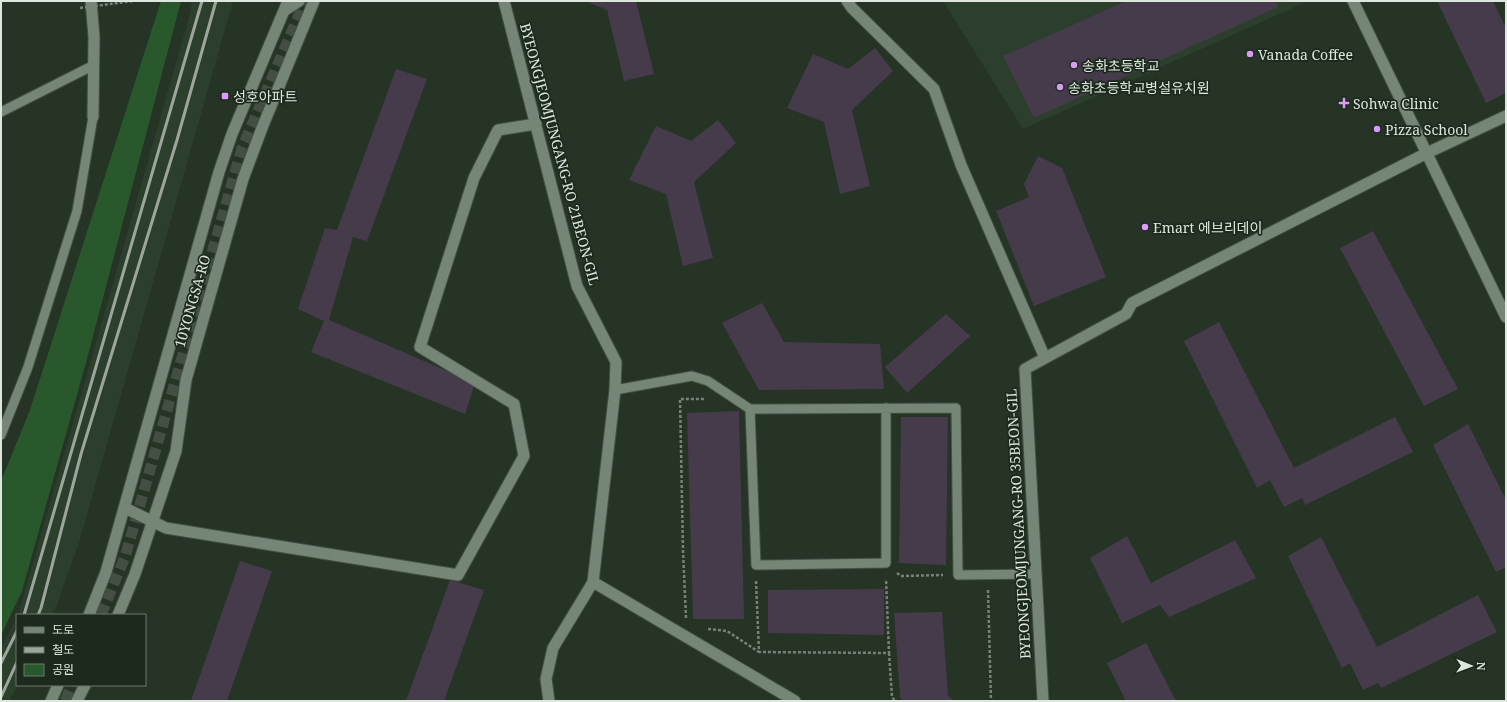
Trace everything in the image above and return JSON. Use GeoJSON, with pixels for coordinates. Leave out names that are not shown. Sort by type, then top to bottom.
{"type":"FeatureCollection","features":[{"type":"Feature","properties":{"kind":"street"},"geometry":{"type":"LineString","coordinates":[[287,6],[299,1]]}},
{"type":"Feature","properties":{"kind":"street","name":"10YONGSA-RO"},"geometry":{"type":"LineString","coordinates":[[118,614],[135,574],[176,451],[186,380],[243,179],[262,128],[314,1]]}},
{"type":"Feature","properties":{"kind":"street","name":"BYEONGJEOMJUNGANG-RO 21BEON-GIL"},"geometry":{"type":"LineString","coordinates":[[504,1],[577,286],[616,362],[615,390],[593,582],[553,648],[546,679],[549,701]]}},
{"type":"Feature","properties":{"kind":"street"},"geometry":{"type":"LineString","coordinates":[[847,1],[852,8],[934,89],[961,166],[1045,358]]}},
{"type":"Feature","properties":{"kind":"street"},"geometry":{"type":"LineString","coordinates":[[1353,1],[1506,317]]}},
{"type":"Feature","properties":{"kind":"street"},"geometry":{"type":"LineString","coordinates":[[92,4],[94,37],[93,117]]}},
{"type":"Feature","properties":{"kind":"street","name":"10YONGSA-RO"},"geometry":{"type":"LineString","coordinates":[[90,614],[106,572],[125,508],[219,172],[232,134],[287,6]]}},
{"type":"Feature","properties":{"kind":"street","name":"BYEONGJEOMJUNGANG-RO 35BEON-GIL"},"geometry":{"type":"LineString","coordinates":[[1043,701],[1025,369],[1126,314],[1132,303],[1427,153],[1506,116]]}},
{"type":"Feature","properties":{"kind":"street"},"geometry":{"type":"LineString","coordinates":[[125,508],[166,528],[458,575],[524,456],[514,404],[420,347],[474,178],[498,130],[536,124]]}},
{"type":"Feature","properties":{"kind":"street"},"geometry":{"type":"LineString","coordinates":[[593,582],[795,701]]}},
{"type":"Feature","properties":{"kind":"street"},"geometry":{"type":"LineString","coordinates":[[51,701],[58,686]]}},
{"type":"Feature","properties":{"kind":"street"},"geometry":{"type":"LineString","coordinates":[[77,701],[84,686]]}},
{"type":"Feature","properties":{"kind":"lane"},"geometry":{"type":"LineString","coordinates":[[1,112],[94,65]]}},
{"type":"Feature","properties":{"kind":"lane"},"geometry":{"type":"LineString","coordinates":[[1,435],[28,367],[78,211],[93,117]]}},
{"type":"Feature","properties":{"kind":"lane"},"geometry":{"type":"LineString","coordinates":[[615,390],[692,376],[708,381],[750,409],[956,408],[958,575],[1036,574]]}},
{"type":"Feature","properties":{"kind":"lane"},"geometry":{"type":"LineString","coordinates":[[750,409],[756,565],[886,563],[886,408]]}},
{"type":"Feature","properties":{"kind":"path"},"geometry":{"type":"LineString","coordinates":[[80,8],[92,4],[133,1]]}},
{"type":"Feature","properties":{"kind":"path"},"geometry":{"type":"LineString","coordinates":[[686,625],[680,399],[708,400]]}},
{"type":"Feature","properties":{"kind":"path"},"geometry":{"type":"LineString","coordinates":[[886,563],[901,576],[958,575]]}},
{"type":"Feature","properties":{"kind":"path"},"geometry":{"type":"LineString","coordinates":[[886,563],[889,653],[892,697],[895,701]]}},
{"type":"Feature","properties":{"kind":"path"},"geometry":{"type":"LineString","coordinates":[[756,565],[759,652]]}},
{"type":"Feature","properties":{"kind":"path"},"geometry":{"type":"LineString","coordinates":[[988,587],[991,701]]}},
{"type":"Feature","properties":{"kind":"path"},"geometry":{"type":"LineString","coordinates":[[701,628],[727,631],[759,652],[889,653]]}},
{"type":"Feature","properties":{"kind":"shaded area"},"geometry":{"type":"Polygon","coordinates":[[[192,1],[233,1],[79,543],[53,614],[18,614],[190,14],[192,1]]]}},
{"type":"Feature","properties":{"kind":"shaded area","name":"송화초등학교"},"geometry":{"type":"Polygon","coordinates":[[[943,1],[1308,1],[1023,129],[943,1]]]}},
{"type":"Feature","properties":{"kind":"shaded area"},"geometry":{"type":"Polygon","coordinates":[[[16,619],[16,686],[17,686],[9,701],[1,701],[1,648],[16,619]]]}},
{"type":"Feature","properties":{"kind":"green space"},"geometry":{"type":"Polygon","coordinates":[[[161,1],[181,1],[87,359],[22,591],[1,635],[1,481],[30,410],[161,1]]]}},
{"type":"Feature","properties":{"kind":"building"},"geometry":{"type":"Polygon","coordinates":[[[585,1],[636,1],[654,74],[624,81],[607,10],[585,1]]]}},
{"type":"Feature","properties":{"kind":"building","name":"송화초등학교"},"geometry":{"type":"Polygon","coordinates":[[[1126,1],[1276,1],[1278,7],[1034,118],[1003,56],[1126,1]]]}},
{"type":"Feature","properties":{"kind":"building"},"geometry":{"type":"Polygon","coordinates":[[[1437,1],[1493,1],[1506,28],[1506,93],[1486,103],[1437,1]]]}},
{"type":"Feature","properties":{"kind":"building"},"geometry":{"type":"Polygon","coordinates":[[[875,48],[893,71],[852,110],[870,186],[840,194],[824,122],[787,108],[813,54],[848,69],[875,48]]]}},
{"type":"Feature","properties":{"kind":"building"},"geometry":{"type":"Polygon","coordinates":[[[396,69],[427,79],[367,241],[353,237],[329,320],[475,383],[465,414],[311,352],[324,321],[298,309],[325,228],[337,230],[396,69]]]}},
{"type":"Feature","properties":{"kind":"building"},"geometry":{"type":"Polygon","coordinates":[[[718,120],[736,143],[694,182],[713,258],[683,266],[666,194],[629,180],[656,126],[691,141],[718,120]]]}},
{"type":"Feature","properties":{"kind":"building"},"geometry":{"type":"Polygon","coordinates":[[[1038,156],[1062,168],[1106,277],[1034,306],[996,211],[1029,197],[1024,184],[1038,156]]]}},
{"type":"Feature","properties":{"kind":"building"},"geometry":{"type":"Polygon","coordinates":[[[1373,231],[1458,389],[1424,406],[1340,248],[1373,231]]]}},
{"type":"Feature","properties":{"kind":"building"},"geometry":{"type":"Polygon","coordinates":[[[762,303],[784,342],[880,344],[884,389],[759,390],[722,323],[762,303]]]}},
{"type":"Feature","properties":{"kind":"building"},"geometry":{"type":"Polygon","coordinates":[[[946,314],[970,336],[907,393],[885,367],[946,314]]]}},
{"type":"Feature","properties":{"kind":"building"},"geometry":{"type":"Polygon","coordinates":[[[1219,322],[1294,468],[1395,417],[1413,452],[1305,505],[1302,498],[1284,507],[1270,480],[1257,488],[1184,341],[1219,322]]]}},
{"type":"Feature","properties":{"kind":"building"},"geometry":{"type":"Polygon","coordinates":[[[739,411],[744,619],[693,619],[687,413],[739,411]]]}},
{"type":"Feature","properties":{"kind":"building"},"geometry":{"type":"Polygon","coordinates":[[[901,417],[948,417],[946,565],[899,563],[901,417]]]}},
{"type":"Feature","properties":{"kind":"building"},"geometry":{"type":"Polygon","coordinates":[[[1468,424],[1506,500],[1506,567],[1496,572],[1433,445],[1468,424]]]}},
{"type":"Feature","properties":{"kind":"building"},"geometry":{"type":"Polygon","coordinates":[[[1127,536],[1151,583],[1235,540],[1256,578],[1169,617],[1160,605],[1122,623],[1090,558],[1127,536]]]}},
{"type":"Feature","properties":{"kind":"building"},"geometry":{"type":"Polygon","coordinates":[[[1321,537],[1377,647],[1478,595],[1497,632],[1381,688],[1378,683],[1363,690],[1350,663],[1342,668],[1288,556],[1321,537]]]}},
{"type":"Feature","properties":{"kind":"building"},"geometry":{"type":"Polygon","coordinates":[[[240,561],[272,571],[227,701],[191,701],[240,561]]]}},
{"type":"Feature","properties":{"kind":"building"},"geometry":{"type":"Polygon","coordinates":[[[450,580],[484,590],[444,701],[406,701],[450,580]]]}},
{"type":"Feature","properties":{"kind":"building"},"geometry":{"type":"Polygon","coordinates":[[[884,589],[884,635],[768,633],[768,590],[884,589]]]}},
{"type":"Feature","properties":{"kind":"building"},"geometry":{"type":"Polygon","coordinates":[[[942,612],[948,696],[954,701],[903,701],[900,697],[894,613],[942,612]]]}},
{"type":"Feature","properties":{"kind":"building"},"geometry":{"type":"Polygon","coordinates":[[[1146,643],[1176,701],[1126,701],[1107,663],[1146,643]]]}},
{"type":"Feature","properties":{"kind":"tunnel"},"geometry":{"type":"LineString","coordinates":[[101,614],[125,557],[242,148],[305,1]]}},
{"type":"Feature","properties":{"kind":"tunnel"},"geometry":{"type":"LineString","coordinates":[[65,701],[72,686]]}},
{"type":"Feature","properties":{"kind":"railway"},"geometry":{"type":"LineString","coordinates":[[24,614],[202,1]]}},
{"type":"Feature","properties":{"kind":"railway"},"geometry":{"type":"LineString","coordinates":[[38,614],[81,454],[177,140],[216,1]]}},
{"type":"Feature","properties":{"kind":"railway"},"geometry":{"type":"LineString","coordinates":[[1,663],[16,633]]}},
{"type":"Feature","properties":{"kind":"railway"},"geometry":{"type":"LineString","coordinates":[[1,697],[16,664]]}},
{"type":"Feature","properties":{"kind":"place","name":"Vanada Coffee"},"geometry":{"type":"Point","coordinates":[1250,54]}},
{"type":"Feature","properties":{"kind":"place","name":"송화초등학교"},"geometry":{"type":"Point","coordinates":[1074,65]}},
{"type":"Feature","properties":{"kind":"place","name":"송화초등학교병설유치원"},"geometry":{"type":"Point","coordinates":[1060,87]}},
{"type":"Feature","properties":{"kind":"place","name":"성호아파트"},"geometry":{"type":"Point","coordinates":[225,96]}},
{"type":"Feature","properties":{"kind":"place","name":"Sohwa Clinic"},"geometry":{"type":"Point","coordinates":[1344,103]}},
{"type":"Feature","properties":{"kind":"place","name":"Pizza School"},"geometry":{"type":"Point","coordinates":[1377,129]}},
{"type":"Feature","properties":{"kind":"place","name":"Emart 에브리데이"},"geometry":{"type":"Point","coordinates":[1145,227]}}]}
